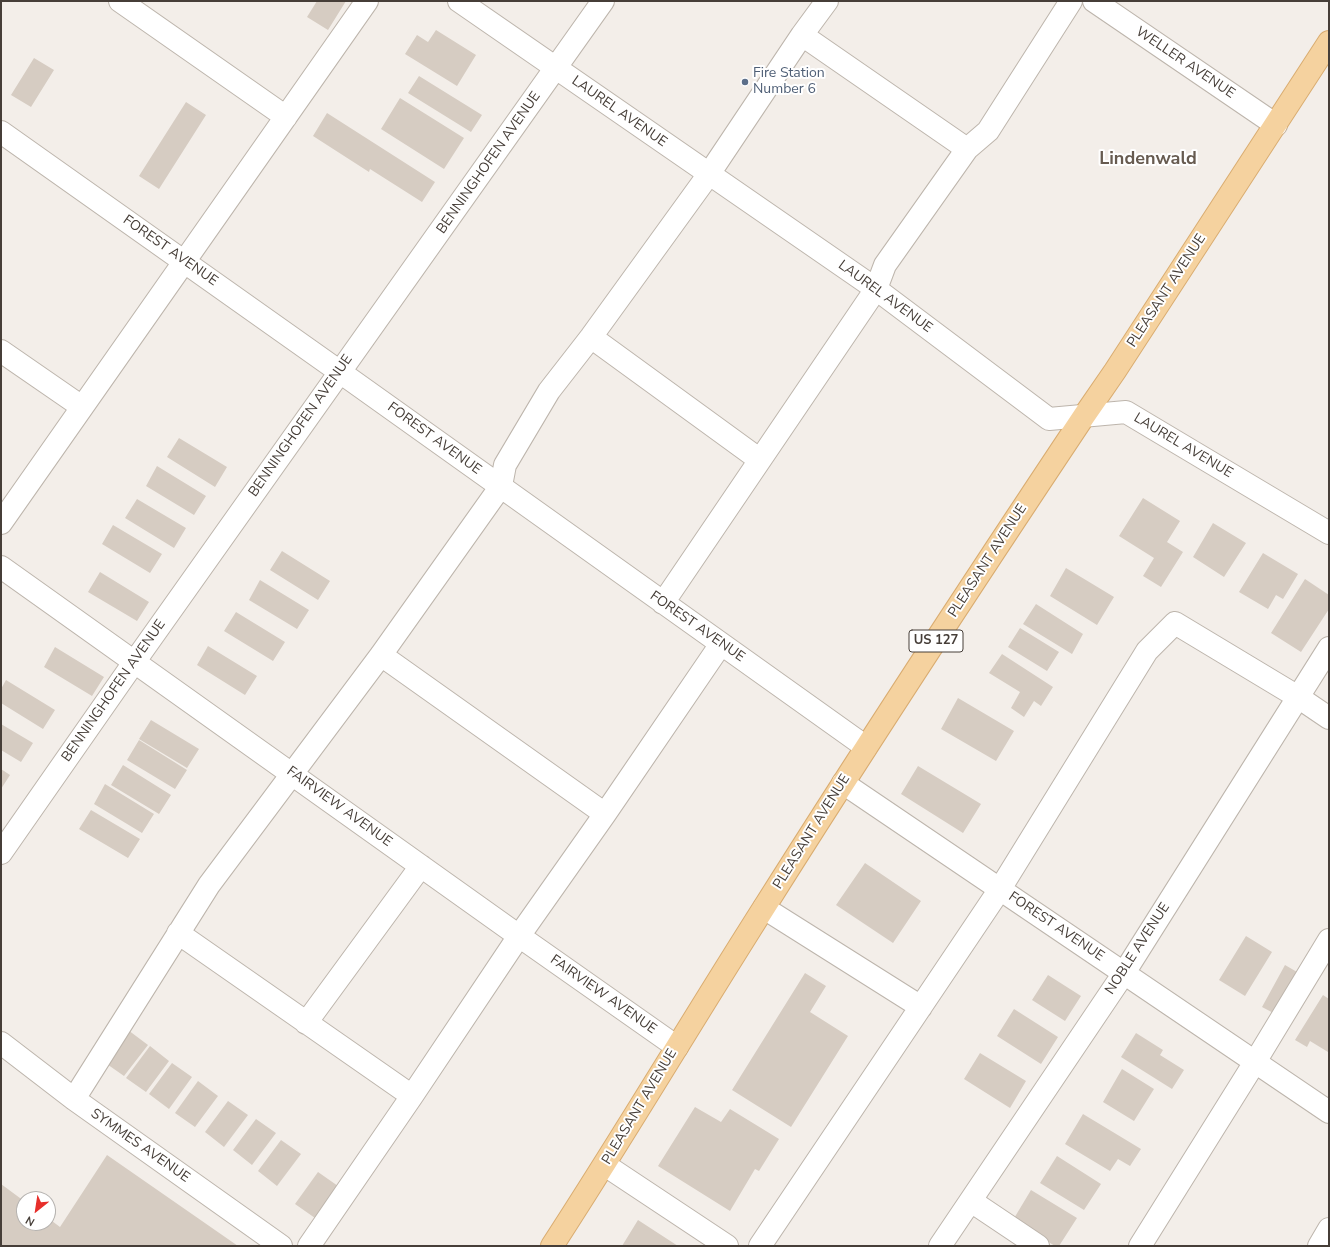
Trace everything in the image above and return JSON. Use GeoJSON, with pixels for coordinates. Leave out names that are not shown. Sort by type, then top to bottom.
{"type":"FeatureCollection","features":[{"type":"Feature","properties":{"kind":"main road","name":"PLEASANT AVENUE"},"geometry":{"type":"LineString","coordinates":[[552,1246],[605,1165],[677,1047],[866,747],[1115,371],[1329,42]]}},
{"type":"Feature","properties":{"kind":"street"},"geometry":{"type":"LineString","coordinates":[[120,1],[286,117]]}},
{"type":"Feature","properties":{"kind":"street"},"geometry":{"type":"LineString","coordinates":[[1,523],[367,1]]}},
{"type":"Feature","properties":{"kind":"street","name":"LAUREL AVENUE"},"geometry":{"type":"LineString","coordinates":[[459,1],[876,289],[1048,419],[1126,412],[1329,534]]}},
{"type":"Feature","properties":{"kind":"street","name":"BENNINGHOFEN AVENUE"},"geometry":{"type":"LineString","coordinates":[[1,853],[135,661],[603,1]]}},
{"type":"Feature","properties":{"kind":"street"},"geometry":{"type":"LineString","coordinates":[[74,1099],[209,885],[293,775],[381,655],[501,486],[506,465],[549,391],[591,337],[709,174],[802,35],[827,1]]}},
{"type":"Feature","properties":{"kind":"street"},"geometry":{"type":"LineString","coordinates":[[663,603],[876,289],[885,265],[966,149],[988,131],[1072,1]]}},
{"type":"Feature","properties":{"kind":"street","name":"WELLER AVENUE"},"geometry":{"type":"LineString","coordinates":[[1094,1],[1276,125]]}},
{"type":"Feature","properties":{"kind":"street"},"geometry":{"type":"LineString","coordinates":[[802,35],[966,149]]}},
{"type":"Feature","properties":{"kind":"street","name":"FOREST AVENUE"},"geometry":{"type":"LineString","coordinates":[[1,132],[501,486],[866,747]]}},
{"type":"Feature","properties":{"kind":"street"},"geometry":{"type":"LineString","coordinates":[[591,337],[760,460]]}},
{"type":"Feature","properties":{"kind":"street"},"geometry":{"type":"LineString","coordinates":[[1,351],[82,407]]}},
{"type":"Feature","properties":{"kind":"street","name":"FAIRVIEW AVENUE"},"geometry":{"type":"LineString","coordinates":[[1,567],[677,1047]]}},
{"type":"Feature","properties":{"kind":"street"},"geometry":{"type":"LineString","coordinates":[[760,1246],[1000,889],[1147,651],[1174,623],[1329,718]]}},
{"type":"Feature","properties":{"kind":"street"},"geometry":{"type":"LineString","coordinates":[[308,1246],[412,1096],[519,936],[605,814],[721,644]]}},
{"type":"Feature","properties":{"kind":"street","name":"NOBLE AVENUE"},"geometry":{"type":"LineString","coordinates":[[940,1246],[1124,973],[1329,648]]}},
{"type":"Feature","properties":{"kind":"street"},"geometry":{"type":"LineString","coordinates":[[381,655],[605,814]]}},
{"type":"Feature","properties":{"kind":"street","name":"FOREST AVENUE"},"geometry":{"type":"LineString","coordinates":[[843,783],[1329,1112]]}},
{"type":"Feature","properties":{"kind":"street"},"geometry":{"type":"LineString","coordinates":[[306,1023],[421,866]]}},
{"type":"Feature","properties":{"kind":"street"},"geometry":{"type":"LineString","coordinates":[[764,908],[921,1006]]}},
{"type":"Feature","properties":{"kind":"street"},"geometry":{"type":"LineString","coordinates":[[178,933],[412,1096]]}},
{"type":"Feature","properties":{"kind":"street"},"geometry":{"type":"LineString","coordinates":[[1140,1246],[1256,1062],[1329,940]]}},
{"type":"Feature","properties":{"kind":"street","name":"SYMMES AVENUE"},"geometry":{"type":"LineString","coordinates":[[1,1043],[74,1099],[281,1246]]}},
{"type":"Feature","properties":{"kind":"street"},"geometry":{"type":"LineString","coordinates":[[605,1165],[727,1246]]}},
{"type":"Feature","properties":{"kind":"street"},"geometry":{"type":"LineString","coordinates":[[971,1201],[1038,1246]]}},
{"type":"Feature","properties":{"kind":"street"},"geometry":{"type":"LineString","coordinates":[[1319,1246],[1329,1229]]}},
{"type":"Feature","properties":{"kind":"building"},"geometry":{"type":"Polygon","coordinates":[[[317,1],[346,1],[328,30],[307,17],[317,1]]]}},
{"type":"Feature","properties":{"kind":"building"},"geometry":{"type":"Polygon","coordinates":[[[436,30],[476,55],[457,86],[405,54],[417,35],[428,42],[436,30]]]}},
{"type":"Feature","properties":{"kind":"building"},"geometry":{"type":"Polygon","coordinates":[[[34,58],[54,70],[31,107],[11,95],[34,58]]]}},
{"type":"Feature","properties":{"kind":"building"},"geometry":{"type":"Polygon","coordinates":[[[419,76],[482,115],[471,132],[408,93],[419,76]]]}},
{"type":"Feature","properties":{"kind":"building"},"geometry":{"type":"Polygon","coordinates":[[[400,98],[464,138],[444,169],[381,129],[400,98]]]}},
{"type":"Feature","properties":{"kind":"building"},"geometry":{"type":"Polygon","coordinates":[[[186,102],[206,115],[159,189],[139,176],[186,102]]]}},
{"type":"Feature","properties":{"kind":"building"},"geometry":{"type":"Polygon","coordinates":[[[327,113],[435,182],[422,202],[370,169],[369,172],[313,136],[327,113]]]}},
{"type":"Feature","properties":{"kind":"building"},"geometry":{"type":"Polygon","coordinates":[[[179,438],[227,467],[215,487],[167,457],[179,438]]]}},
{"type":"Feature","properties":{"kind":"building"},"geometry":{"type":"Polygon","coordinates":[[[157,466],[206,496],[194,515],[146,486],[157,466]]]}},
{"type":"Feature","properties":{"kind":"building"},"geometry":{"type":"Polygon","coordinates":[[[1143,498],[1180,521],[1167,542],[1183,552],[1161,587],[1143,576],[1154,558],[1119,536],[1143,498]]]}},
{"type":"Feature","properties":{"kind":"building"},"geometry":{"type":"Polygon","coordinates":[[[137,499],[186,528],[174,548],[125,518],[137,499]]]}},
{"type":"Feature","properties":{"kind":"building"},"geometry":{"type":"Polygon","coordinates":[[[1213,523],[1246,543],[1224,577],[1193,557],[1213,523]]]}},
{"type":"Feature","properties":{"kind":"building"},"geometry":{"type":"Polygon","coordinates":[[[113,525],[162,554],[150,573],[102,544],[113,525]]]}},
{"type":"Feature","properties":{"kind":"building"},"geometry":{"type":"Polygon","coordinates":[[[282,551],[330,581],[318,600],[270,570],[282,551]]]}},
{"type":"Feature","properties":{"kind":"building"},"geometry":{"type":"Polygon","coordinates":[[[1263,553],[1298,574],[1283,599],[1276,595],[1268,609],[1239,592],[1263,553]]]}},
{"type":"Feature","properties":{"kind":"building"},"geometry":{"type":"Polygon","coordinates":[[[1066,568],[1114,597],[1097,625],[1050,596],[1066,568]]]}},
{"type":"Feature","properties":{"kind":"building"},"geometry":{"type":"Polygon","coordinates":[[[100,572],[149,602],[137,621],[88,592],[100,572]]]}},
{"type":"Feature","properties":{"kind":"building"},"geometry":{"type":"Polygon","coordinates":[[[1305,579],[1329,595],[1329,609],[1301,652],[1271,633],[1305,579]]]}},
{"type":"Feature","properties":{"kind":"building"},"geometry":{"type":"Polygon","coordinates":[[[260,580],[309,610],[297,629],[249,600],[260,580]]]}},
{"type":"Feature","properties":{"kind":"building"},"geometry":{"type":"Polygon","coordinates":[[[1036,604],[1083,634],[1072,654],[1023,624],[1036,604]]]}},
{"type":"Feature","properties":{"kind":"building"},"geometry":{"type":"Polygon","coordinates":[[[236,612],[285,642],[273,661],[224,631],[236,612]]]}},
{"type":"Feature","properties":{"kind":"building"},"geometry":{"type":"Polygon","coordinates":[[[1020,628],[1059,652],[1047,671],[1008,647],[1020,628]]]}},
{"type":"Feature","properties":{"kind":"building"},"geometry":{"type":"Polygon","coordinates":[[[208,646],[257,676],[245,695],[197,665],[208,646]]]}},
{"type":"Feature","properties":{"kind":"building"},"geometry":{"type":"Polygon","coordinates":[[[55,647],[104,677],[92,696],[44,667],[55,647]]]}},
{"type":"Feature","properties":{"kind":"building"},"geometry":{"type":"Polygon","coordinates":[[[1002,654],[1053,687],[1041,706],[1034,701],[1024,717],[1011,708],[1020,692],[989,673],[1002,654]]]}},
{"type":"Feature","properties":{"kind":"building"},"geometry":{"type":"Polygon","coordinates":[[[6,680],[55,710],[43,729],[1,703],[1,689],[6,680]]]}},
{"type":"Feature","properties":{"kind":"building"},"geometry":{"type":"Polygon","coordinates":[[[958,698],[1014,731],[996,761],[941,729],[958,698]]]}},
{"type":"Feature","properties":{"kind":"building"},"geometry":{"type":"Polygon","coordinates":[[[151,720],[199,749],[187,768],[139,739],[151,720]]]}},
{"type":"Feature","properties":{"kind":"building"},"geometry":{"type":"Polygon","coordinates":[[[1,724],[33,743],[21,762],[1,750],[1,724]]]}},
{"type":"Feature","properties":{"kind":"building"},"geometry":{"type":"Polygon","coordinates":[[[139,740],[187,770],[175,789],[127,760],[139,740]]]}},
{"type":"Feature","properties":{"kind":"building"},"geometry":{"type":"Polygon","coordinates":[[[123,765],[171,795],[159,814],[111,785],[123,765]]]}},
{"type":"Feature","properties":{"kind":"building"},"geometry":{"type":"Polygon","coordinates":[[[918,766],[981,804],[963,833],[901,794],[918,766]]]}},
{"type":"Feature","properties":{"kind":"building"},"geometry":{"type":"Polygon","coordinates":[[[1,769],[10,775],[1,789],[1,769]]]}},
{"type":"Feature","properties":{"kind":"building"},"geometry":{"type":"Polygon","coordinates":[[[105,784],[154,814],[142,833],[94,804],[105,784]]]}},
{"type":"Feature","properties":{"kind":"building"},"geometry":{"type":"Polygon","coordinates":[[[91,810],[140,839],[128,858],[79,829],[91,810]]]}},
{"type":"Feature","properties":{"kind":"building"},"geometry":{"type":"Polygon","coordinates":[[[865,863],[921,901],[893,943],[836,905],[865,863]]]}},
{"type":"Feature","properties":{"kind":"building"},"geometry":{"type":"Polygon","coordinates":[[[1246,936],[1272,952],[1245,996],[1219,980],[1246,936]]]}},
{"type":"Feature","properties":{"kind":"building"},"geometry":{"type":"Polygon","coordinates":[[[1285,965],[1304,976],[1281,1017],[1262,1007],[1285,965]]]}},
{"type":"Feature","properties":{"kind":"building"},"geometry":{"type":"Polygon","coordinates":[[[805,973],[826,986],[810,1012],[848,1036],[791,1127],[732,1090],[805,973]]]}},
{"type":"Feature","properties":{"kind":"building"},"geometry":{"type":"Polygon","coordinates":[[[1048,975],[1081,996],[1065,1021],[1032,1000],[1048,975]]]}},
{"type":"Feature","properties":{"kind":"building"},"geometry":{"type":"Polygon","coordinates":[[[1323,995],[1329,999],[1328,1052],[1310,1041],[1307,1047],[1295,1040],[1323,995]]]}},
{"type":"Feature","properties":{"kind":"building"},"geometry":{"type":"Polygon","coordinates":[[[1014,1009],[1058,1037],[1041,1064],[997,1036],[1014,1009]]]}},
{"type":"Feature","properties":{"kind":"building"},"geometry":{"type":"Polygon","coordinates":[[[128,1030],[148,1045],[124,1076],[104,1062],[128,1030]]]}},
{"type":"Feature","properties":{"kind":"building"},"geometry":{"type":"Polygon","coordinates":[[[1136,1033],[1163,1050],[1160,1055],[1184,1070],[1172,1089],[1121,1057],[1136,1033]]]}},
{"type":"Feature","properties":{"kind":"building"},"geometry":{"type":"Polygon","coordinates":[[[150,1046],[169,1061],[146,1092],[126,1078],[150,1046]]]}},
{"type":"Feature","properties":{"kind":"building"},"geometry":{"type":"Polygon","coordinates":[[[980,1053],[1026,1081],[1010,1108],[964,1079],[980,1053]]]}},
{"type":"Feature","properties":{"kind":"building"},"geometry":{"type":"Polygon","coordinates":[[[172,1063],[192,1077],[169,1109],[149,1094],[172,1063]]]}},
{"type":"Feature","properties":{"kind":"building"},"geometry":{"type":"Polygon","coordinates":[[[1122,1069],[1154,1089],[1134,1121],[1103,1102],[1122,1069]]]}},
{"type":"Feature","properties":{"kind":"building"},"geometry":{"type":"Polygon","coordinates":[[[198,1081],[218,1096],[195,1127],[175,1113],[198,1081]]]}},
{"type":"Feature","properties":{"kind":"building"},"geometry":{"type":"Polygon","coordinates":[[[228,1101],[248,1115],[224,1147],[205,1132],[228,1101]]]}},
{"type":"Feature","properties":{"kind":"building"},"geometry":{"type":"Polygon","coordinates":[[[695,1107],[721,1122],[730,1109],[779,1139],[759,1171],[755,1169],[730,1211],[658,1166],[695,1107]]]}},
{"type":"Feature","properties":{"kind":"building"},"geometry":{"type":"Polygon","coordinates":[[[1083,1114],[1141,1149],[1130,1166],[1118,1159],[1110,1171],[1065,1144],[1083,1114]]]}},
{"type":"Feature","properties":{"kind":"building"},"geometry":{"type":"Polygon","coordinates":[[[256,1119],[276,1133],[252,1165],[233,1150],[256,1119]]]}},
{"type":"Feature","properties":{"kind":"building"},"geometry":{"type":"Polygon","coordinates":[[[281,1140],[301,1154],[277,1186],[258,1171],[281,1140]]]}},
{"type":"Feature","properties":{"kind":"building"},"geometry":{"type":"Polygon","coordinates":[[[107,1155],[238,1246],[1,1246],[1,1184],[16,1195],[16,1231],[56,1231],[56,1224],[60,1227],[107,1155]]]}},
{"type":"Feature","properties":{"kind":"building"},"geometry":{"type":"Polygon","coordinates":[[[1057,1156],[1101,1184],[1084,1210],[1040,1183],[1057,1156]]]}},
{"type":"Feature","properties":{"kind":"building"},"geometry":{"type":"Polygon","coordinates":[[[318,1172],[338,1186],[315,1218],[295,1204],[318,1172]]]}},
{"type":"Feature","properties":{"kind":"building"},"geometry":{"type":"Polygon","coordinates":[[[1031,1190],[1077,1218],[1059,1246],[1055,1246],[1013,1220],[1031,1190]]]}},
{"type":"Feature","properties":{"kind":"building"},"geometry":{"type":"Polygon","coordinates":[[[638,1220],[678,1246],[622,1246],[638,1220]]]}},
{"type":"Feature","properties":{"kind":"place","name":"Fire Station Number 6"},"geometry":{"type":"Point","coordinates":[745,82]}},
{"type":"Feature","properties":{"kind":"district","name":"Lindenwald"},"geometry":{"type":"Point","coordinates":[1148,160]}}]}
